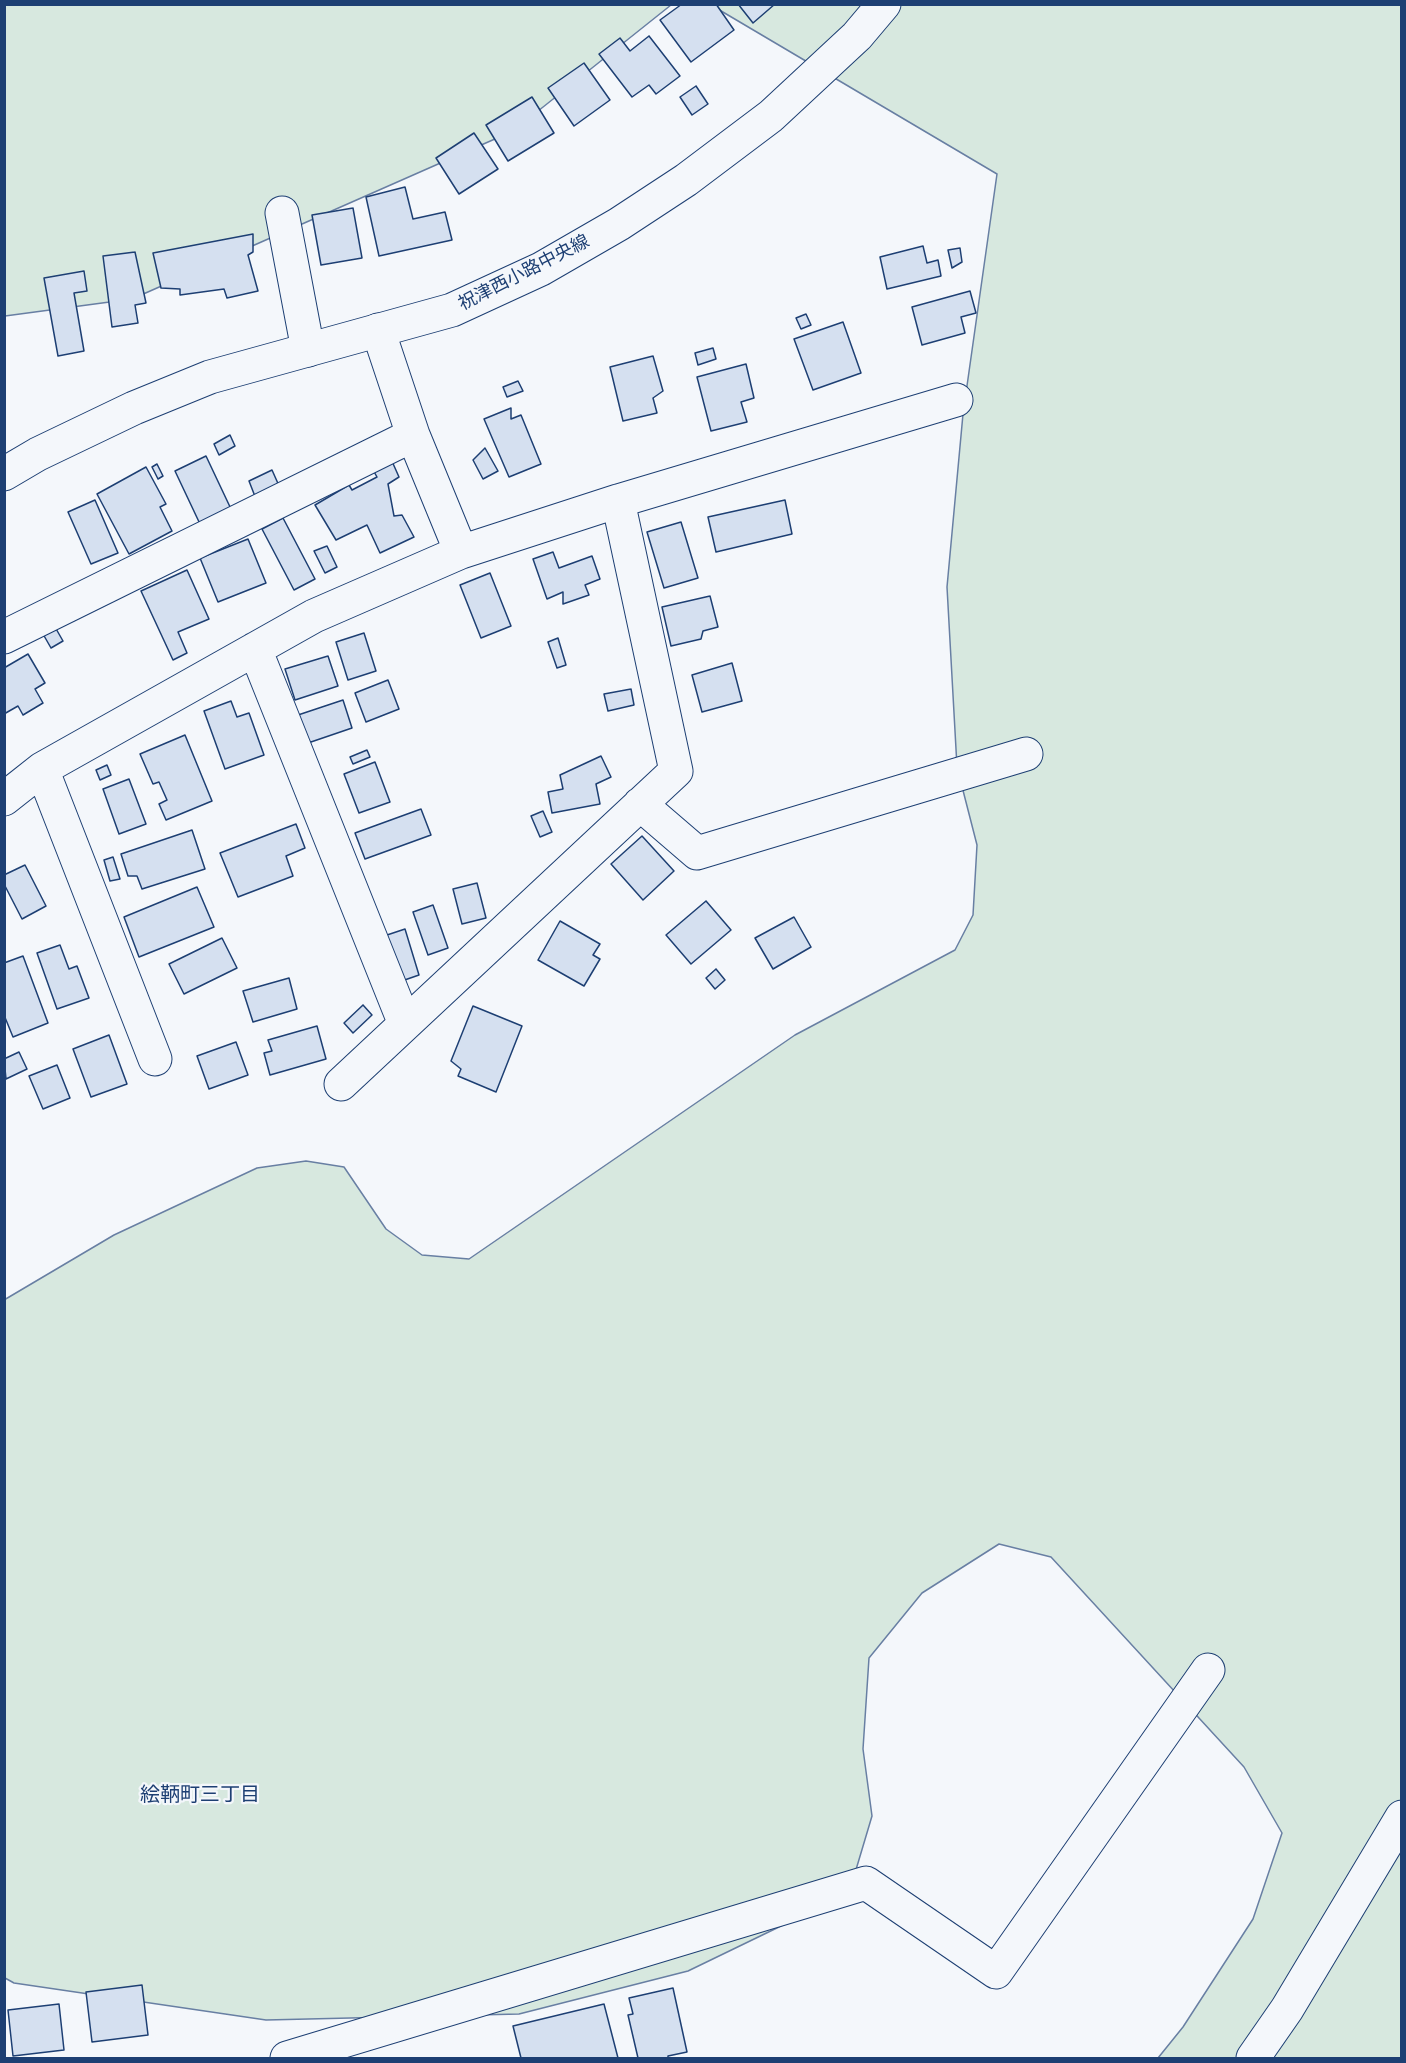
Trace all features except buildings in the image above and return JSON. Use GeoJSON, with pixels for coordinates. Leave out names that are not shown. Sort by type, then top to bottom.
{"type":"FeatureCollection","features":[{"type":"Feature","properties":{"kind":"street","name":"祝津西小路中央線"},"geometry":{"type":"LineString","coordinates":[[4,474],[38,454],[134,408],[210,377],[452,310],[541,269],[619,224],[686,180],[771,116],[857,36],[884,4]]}},
{"type":"Feature","properties":{"kind":"street"},"geometry":{"type":"LineString","coordinates":[[282,213],[308,350]]}},
{"type":"Feature","properties":{"kind":"street"},"geometry":{"type":"LineString","coordinates":[[378,330],[414,435],[461,552]]}},
{"type":"Feature","properties":{"kind":"street"},"geometry":{"type":"LineString","coordinates":[[4,799],[42,769],[314,616],[461,552],[618,501],[956,400]]}},
{"type":"Feature","properties":{"kind":"street"},"geometry":{"type":"LineString","coordinates":[[4,637],[414,435]]}},
{"type":"Feature","properties":{"kind":"street"},"geometry":{"type":"LineString","coordinates":[[341,1084],[676,771],[618,501]]}},
{"type":"Feature","properties":{"kind":"street"},"geometry":{"type":"LineString","coordinates":[[255,649],[405,1024]]}},
{"type":"Feature","properties":{"kind":"street"},"geometry":{"type":"LineString","coordinates":[[640,804],[697,854],[1026,754]]}},
{"type":"Feature","properties":{"kind":"street"},"geometry":{"type":"LineString","coordinates":[[42,769],[154,1059]]}},
{"type":"Feature","properties":{"kind":"street"},"geometry":{"type":"LineString","coordinates":[[287,2058],[866,1883],[996,1972],[1208,1670]]}},
{"type":"Feature","properties":{"kind":"street"},"geometry":{"type":"LineString","coordinates":[[1253,2058],[1287,2009],[1401,1817]]}},
{"type":"Feature","properties":{"kind":"shaded area"},"geometry":{"type":"Polygon","coordinates":[[[4,5],[671,5],[513,131],[132,299],[5,316],[4,5]]]}},
{"type":"Feature","properties":{"kind":"shaded area"},"geometry":{"type":"Polygon","coordinates":[[[711,5],[1401,5],[1401,2058],[1158,2058],[1183,2027],[1253,1919],[1282,1833],[1244,1767],[1051,1557],[999,1544],[922,1593],[869,1658],[863,1749],[872,1816],[855,1873],[812,1911],[688,1971],[519,2014],[266,2020],[14,1983],[5,1978],[4,1300],[114,1235],[257,1168],[306,1161],[344,1167],[386,1229],[422,1255],[469,1259],[795,1035],[955,950],[973,915],[977,845],[957,767],[947,587],[963,414],[997,174],[711,5]]]}},
{"type":"Feature","properties":{"kind":"district","name":"絵鞆町三丁目"},"geometry":{"type":"Point","coordinates":[200,1795]}}]}
